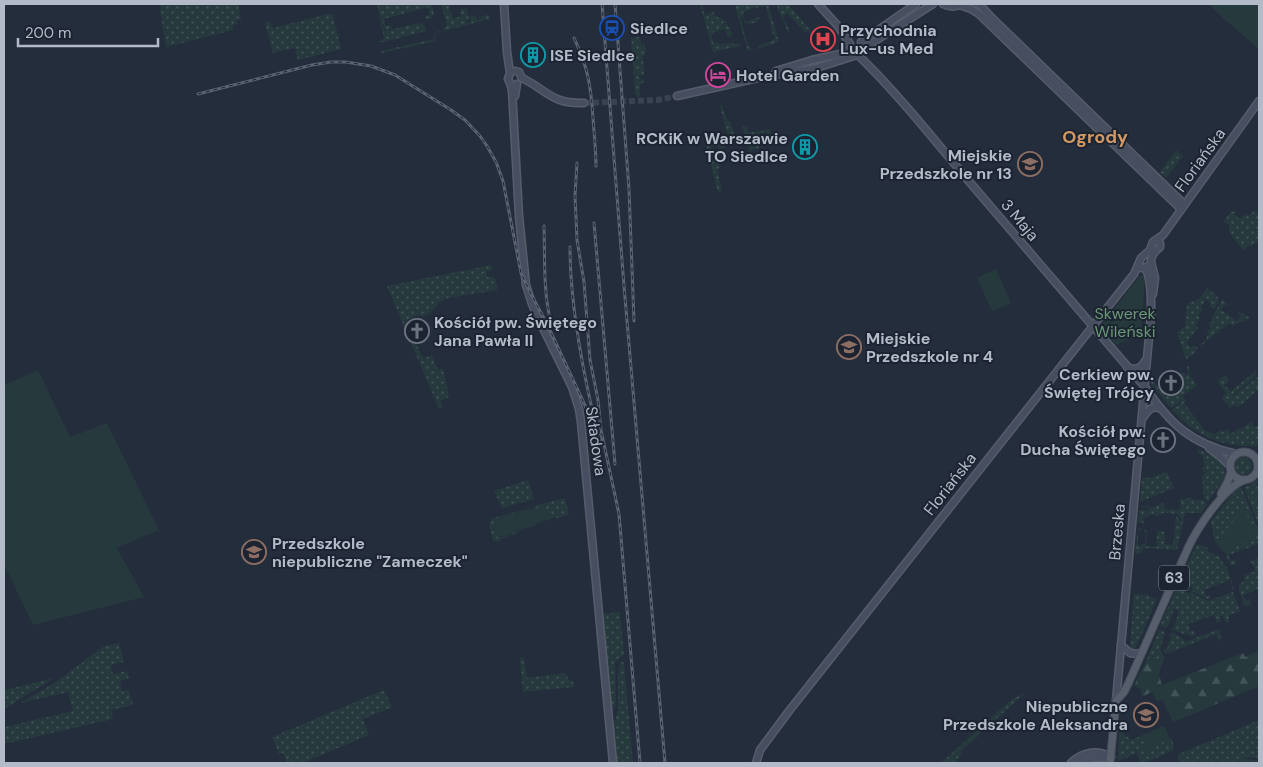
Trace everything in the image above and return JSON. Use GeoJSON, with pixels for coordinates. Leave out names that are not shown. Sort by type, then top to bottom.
{"type":"FeatureCollection","features":[{"type":"Feature","properties":{"kind":"main road","name":"63"},"geometry":{"type":"LineString","coordinates":[[1116,701],[1124,692],[1194,536],[1228,481],[1231,459],[1236,454],[1244,452],[1256,454],[1258,466],[1256,471],[1251,477],[1233,486],[1213,508]]}},
{"type":"Feature","properties":{"kind":"main road"},"geometry":{"type":"LineString","coordinates":[[1230,469],[1236,478],[1244,480]]}},
{"type":"Feature","properties":{"kind":"main road","name":"Brzeska"},"geometry":{"type":"LineString","coordinates":[[1111,760],[1116,701]]}},
{"type":"Feature","properties":{"kind":"street","name":"Składowa"},"geometry":{"type":"LineString","coordinates":[[504,4],[506,52],[513,72],[508,79],[517,82],[513,102],[519,216],[526,285],[537,316],[572,387],[579,408],[613,763]]}},
{"type":"Feature","properties":{"kind":"street","name":"3 Maja"},"geometry":{"type":"LineString","coordinates":[[818,4],[1161,409],[1178,428],[1204,444]]}},
{"type":"Feature","properties":{"kind":"street"},"geometry":{"type":"LineString","coordinates":[[857,49],[916,4]]}},
{"type":"Feature","properties":{"kind":"street"},"geometry":{"type":"LineString","coordinates":[[677,96],[762,77],[812,60],[857,49],[933,4]]}},
{"type":"Feature","properties":{"kind":"street"},"geometry":{"type":"LineString","coordinates":[[943,4],[950,6],[962,5],[971,8],[979,14],[1183,207]]}},
{"type":"Feature","properties":{"kind":"street"},"geometry":{"type":"LineString","coordinates":[[979,4],[1183,207]]}},
{"type":"Feature","properties":{"kind":"street"},"geometry":{"type":"LineString","coordinates":[[513,72],[520,74],[517,82],[536,87],[556,100],[584,103]]}},
{"type":"Feature","properties":{"kind":"street","name":"Floriańska"},"geometry":{"type":"LineString","coordinates":[[1151,262],[1153,254],[1160,246],[1158,241],[1259,101]]}},
{"type":"Feature","properties":{"kind":"street"},"geometry":{"type":"LineString","coordinates":[[1151,262],[1142,267],[1140,258],[1148,252],[1153,242],[1158,241]]}},
{"type":"Feature","properties":{"kind":"street","name":"Brzeska"},"geometry":{"type":"LineString","coordinates":[[1116,701],[1151,303],[1155,282],[1151,262]]}},
{"type":"Feature","properties":{"kind":"street","name":"Floriańska"},"geometry":{"type":"LineString","coordinates":[[756,763],[760,750],[789,711],[1092,326],[1134,274],[1142,267]]}},
{"type":"Feature","properties":{"kind":"street","name":"Brzeska"},"geometry":{"type":"LineString","coordinates":[[1142,267],[1148,272],[1151,303]]}},
{"type":"Feature","properties":{"kind":"street"},"geometry":{"type":"LineString","coordinates":[[1127,367],[1132,369],[1139,368],[1144,364],[1146,357]]}},
{"type":"Feature","properties":{"kind":"street"},"geometry":{"type":"LineString","coordinates":[[1141,420],[1149,409],[1156,407],[1161,409]]}},
{"type":"Feature","properties":{"kind":"street"},"geometry":{"type":"LineString","coordinates":[[1204,444],[1236,454]]}},
{"type":"Feature","properties":{"kind":"street"},"geometry":{"type":"LineString","coordinates":[[1204,444],[1222,458],[1230,469]]}},
{"type":"Feature","properties":{"kind":"street"},"geometry":{"type":"LineString","coordinates":[[1121,644],[1130,653],[1137,654],[1142,652]]}},
{"type":"Feature","properties":{"kind":"street"},"geometry":{"type":"LineString","coordinates":[[1072,763],[1081,755],[1089,753],[1101,753],[1111,760]]}},
{"type":"Feature","properties":{"kind":"green space"},"geometry":{"type":"Polygon","coordinates":[[[159,4],[238,4],[241,19],[237,20],[238,24],[233,25],[233,30],[166,47],[159,4]]]}},
{"type":"Feature","properties":{"kind":"green space"},"geometry":{"type":"Polygon","coordinates":[[[377,4],[432,4],[434,13],[432,18],[425,19],[425,16],[430,15],[428,7],[384,19],[385,26],[391,25],[392,28],[385,30],[381,20],[384,31],[420,23],[425,26],[426,31],[431,30],[379,43],[384,38],[377,4]]]}},
{"type":"Feature","properties":{"kind":"green space"},"geometry":{"type":"Polygon","coordinates":[[[441,4],[449,4],[453,19],[461,16],[460,10],[466,8],[469,19],[466,20],[467,23],[471,22],[470,16],[473,15],[477,20],[479,20],[479,17],[488,15],[490,19],[435,33],[436,41],[381,53],[381,51],[434,39],[435,32],[444,30],[444,27],[447,26],[441,4]]]}},
{"type":"Feature","properties":{"kind":"green space"},"geometry":{"type":"Polygon","coordinates":[[[700,4],[706,4],[702,5],[705,15],[714,12],[715,16],[726,21],[722,24],[723,26],[725,26],[726,22],[728,27],[730,27],[732,36],[728,37],[725,29],[711,33],[713,43],[740,43],[740,46],[713,52],[700,4]]]}},
{"type":"Feature","properties":{"kind":"green space"},"geometry":{"type":"Polygon","coordinates":[[[768,4],[779,42],[757,49],[759,45],[775,39],[766,6],[751,9],[743,13],[745,21],[761,18],[758,19],[758,22],[748,24],[744,22],[743,17],[740,17],[748,45],[753,50],[748,51],[735,6],[768,4]]]}},
{"type":"Feature","properties":{"kind":"green space"},"geometry":{"type":"Polygon","coordinates":[[[776,4],[788,4],[811,31],[805,32],[787,13],[783,17],[790,31],[788,32],[776,4]]]}},
{"type":"Feature","properties":{"kind":"green space"},"geometry":{"type":"Polygon","coordinates":[[[1213,4],[1259,4],[1259,49],[1214,10],[1211,6],[1213,4]]]}},
{"type":"Feature","properties":{"kind":"green space"},"geometry":{"type":"Polygon","coordinates":[[[333,14],[341,49],[298,60],[295,48],[273,53],[265,23],[270,21],[273,28],[333,14]]]}},
{"type":"Feature","properties":{"kind":"green space"},"geometry":{"type":"Polygon","coordinates":[[[640,37],[641,45],[645,44],[646,54],[643,56],[644,75],[639,76],[640,79],[645,80],[640,85],[640,96],[637,97],[635,93],[631,38],[640,37]]]}},
{"type":"Feature","properties":{"kind":"green space"},"geometry":{"type":"Polygon","coordinates":[[[722,105],[726,118],[731,123],[735,139],[745,136],[742,126],[746,126],[748,133],[770,129],[773,144],[760,147],[759,145],[767,143],[765,132],[750,136],[752,146],[758,145],[759,148],[751,150],[756,174],[753,162],[747,164],[747,161],[752,159],[747,140],[732,144],[728,137],[720,106],[722,105]]]}},
{"type":"Feature","properties":{"kind":"green space"},"geometry":{"type":"Polygon","coordinates":[[[720,143],[726,147],[719,149],[718,145],[711,147],[714,158],[717,157],[720,168],[717,169],[722,191],[718,193],[706,144],[720,143]]]}},
{"type":"Feature","properties":{"kind":"green space"},"geometry":{"type":"Polygon","coordinates":[[[1176,150],[1183,156],[1166,178],[1160,172],[1176,150]]]}},
{"type":"Feature","properties":{"kind":"green space"},"geometry":{"type":"Polygon","coordinates":[[[1255,210],[1257,213],[1259,212],[1259,240],[1243,250],[1229,232],[1229,225],[1224,222],[1232,211],[1235,211],[1236,213],[1234,214],[1239,219],[1246,214],[1248,216],[1255,210]]]}},
{"type":"Feature","properties":{"kind":"green space"},"geometry":{"type":"Polygon","coordinates":[[[492,265],[493,268],[487,271],[487,277],[493,277],[496,280],[497,290],[448,298],[440,302],[429,314],[417,315],[405,321],[412,339],[414,339],[423,358],[432,355],[438,370],[443,369],[449,397],[440,401],[443,408],[439,409],[387,286],[492,265]]]}},
{"type":"Feature","properties":{"kind":"green space"},"geometry":{"type":"Polygon","coordinates":[[[996,269],[1011,303],[992,311],[977,278],[996,269]]]}},
{"type":"Feature","properties":{"kind":"green space","name":"Skwerek Wileński"},"geometry":{"type":"Polygon","coordinates":[[[1141,274],[1145,276],[1141,335],[1116,345],[1101,326],[1141,274]]]}},
{"type":"Feature","properties":{"kind":"green space"},"geometry":{"type":"Polygon","coordinates":[[[1207,288],[1217,296],[1219,301],[1214,309],[1209,306],[1211,303],[1206,299],[1201,307],[1203,309],[1198,316],[1200,318],[1195,326],[1198,328],[1186,343],[1191,347],[1194,345],[1198,348],[1186,360],[1177,332],[1185,327],[1187,304],[1200,298],[1207,288]]]}},
{"type":"Feature","properties":{"kind":"green space"},"geometry":{"type":"Polygon","coordinates":[[[1222,299],[1229,305],[1225,304],[1221,310],[1237,321],[1241,316],[1238,313],[1239,311],[1242,315],[1242,313],[1249,318],[1233,326],[1230,323],[1205,342],[1202,347],[1201,345],[1206,339],[1209,329],[1211,329],[1209,326],[1210,321],[1216,327],[1211,320],[1222,299]]]}},
{"type":"Feature","properties":{"kind":"green space"},"geometry":{"type":"Polygon","coordinates":[[[1188,366],[1191,372],[1189,373],[1190,376],[1197,385],[1183,396],[1184,399],[1171,408],[1150,381],[1153,381],[1166,397],[1175,392],[1179,387],[1178,382],[1170,374],[1171,368],[1178,376],[1188,373],[1188,366]]]}},
{"type":"Feature","properties":{"kind":"green space"},"geometry":{"type":"Polygon","coordinates":[[[38,370],[70,437],[107,423],[159,530],[117,548],[144,597],[33,625],[4,564],[4,385],[38,370]]]}},
{"type":"Feature","properties":{"kind":"green space"},"geometry":{"type":"Polygon","coordinates":[[[1256,371],[1255,377],[1232,395],[1259,376],[1259,389],[1242,404],[1230,408],[1222,399],[1226,393],[1217,381],[1225,375],[1229,381],[1224,385],[1231,391],[1256,371]]]}},
{"type":"Feature","properties":{"kind":"green space"},"geometry":{"type":"Polygon","coordinates":[[[1185,399],[1184,403],[1206,432],[1215,433],[1213,440],[1190,427],[1172,410],[1185,399]]]}},
{"type":"Feature","properties":{"kind":"green space"},"geometry":{"type":"Polygon","coordinates":[[[1251,422],[1254,427],[1259,426],[1259,446],[1236,445],[1214,440],[1216,433],[1221,430],[1223,432],[1227,429],[1232,433],[1251,422]]]}},
{"type":"Feature","properties":{"kind":"green space"},"geometry":{"type":"Polygon","coordinates":[[[1199,449],[1217,460],[1224,468],[1225,473],[1223,480],[1208,502],[1204,498],[1202,475],[1211,470],[1204,472],[1202,468],[1205,465],[1202,455],[1197,450],[1199,449]]]}},
{"type":"Feature","properties":{"kind":"green space"},"geometry":{"type":"Polygon","coordinates":[[[1239,457],[1247,457],[1252,462],[1250,473],[1239,475],[1234,470],[1234,462],[1239,457]]]}},
{"type":"Feature","properties":{"kind":"green space"},"geometry":{"type":"Polygon","coordinates":[[[1167,472],[1174,488],[1140,502],[1142,478],[1167,472]]]}},
{"type":"Feature","properties":{"kind":"green space"},"geometry":{"type":"Polygon","coordinates":[[[528,480],[534,499],[502,508],[494,491],[528,480]]]}},
{"type":"Feature","properties":{"kind":"green space"},"geometry":{"type":"Polygon","coordinates":[[[1258,480],[1259,482],[1256,483],[1259,490],[1257,498],[1259,505],[1259,527],[1244,487],[1258,480]]]}},
{"type":"Feature","properties":{"kind":"green space"},"geometry":{"type":"Polygon","coordinates":[[[1238,488],[1242,488],[1259,532],[1259,544],[1229,555],[1231,561],[1235,560],[1237,564],[1231,566],[1225,553],[1215,542],[1211,522],[1238,488]]]}},
{"type":"Feature","properties":{"kind":"green space"},"geometry":{"type":"Polygon","coordinates":[[[1191,497],[1194,500],[1203,500],[1207,504],[1201,513],[1185,513],[1183,522],[1178,514],[1163,513],[1156,517],[1154,514],[1143,518],[1144,523],[1138,522],[1139,510],[1148,511],[1149,507],[1151,508],[1163,503],[1166,509],[1177,510],[1181,508],[1181,502],[1179,501],[1181,499],[1191,497]]]}},
{"type":"Feature","properties":{"kind":"green space"},"geometry":{"type":"Polygon","coordinates":[[[565,498],[569,515],[555,517],[519,531],[515,535],[512,534],[500,541],[493,541],[489,524],[492,518],[532,508],[493,519],[499,538],[549,518],[545,506],[534,509],[534,506],[565,498]]]}},
{"type":"Feature","properties":{"kind":"green space"},"geometry":{"type":"Polygon","coordinates":[[[545,506],[549,518],[498,538],[493,519],[545,506]]]}},
{"type":"Feature","properties":{"kind":"green space"},"geometry":{"type":"Polygon","coordinates":[[[1244,509],[1256,538],[1225,550],[1216,542],[1244,509]]]}},
{"type":"Feature","properties":{"kind":"green space"},"geometry":{"type":"Polygon","coordinates":[[[1176,516],[1183,523],[1177,550],[1147,548],[1143,549],[1140,554],[1136,554],[1135,551],[1138,530],[1139,528],[1142,529],[1138,531],[1138,545],[1142,546],[1142,544],[1145,544],[1146,533],[1144,529],[1147,530],[1146,546],[1157,547],[1157,531],[1165,532],[1164,544],[1173,545],[1176,516]]]}},
{"type":"Feature","properties":{"kind":"green space"},"geometry":{"type":"Polygon","coordinates":[[[1197,544],[1207,547],[1208,552],[1219,556],[1224,565],[1226,565],[1233,586],[1230,580],[1204,590],[1206,596],[1210,595],[1211,598],[1208,599],[1191,591],[1193,588],[1182,582],[1180,585],[1178,584],[1197,544]]]}},
{"type":"Feature","properties":{"kind":"green space"},"geometry":{"type":"Polygon","coordinates":[[[1259,558],[1259,589],[1243,595],[1246,601],[1250,599],[1251,602],[1251,604],[1245,607],[1239,590],[1239,584],[1245,581],[1244,576],[1255,571],[1250,561],[1259,558]]]}},
{"type":"Feature","properties":{"kind":"green space"},"geometry":{"type":"Polygon","coordinates":[[[1177,587],[1208,601],[1221,598],[1221,596],[1233,592],[1240,611],[1229,615],[1229,622],[1226,623],[1222,615],[1220,617],[1221,621],[1217,623],[1214,615],[1188,624],[1190,631],[1193,630],[1196,635],[1191,636],[1171,629],[1174,628],[1179,611],[1174,609],[1168,626],[1165,628],[1160,626],[1177,587]]]}},
{"type":"Feature","properties":{"kind":"green space"},"geometry":{"type":"Polygon","coordinates":[[[1134,594],[1146,595],[1157,599],[1135,649],[1131,649],[1130,643],[1134,594]]]}},
{"type":"Feature","properties":{"kind":"green space"},"geometry":{"type":"Polygon","coordinates":[[[620,612],[624,655],[615,663],[616,701],[615,708],[612,711],[603,614],[620,612]]]}},
{"type":"Feature","properties":{"kind":"green space"},"geometry":{"type":"Polygon","coordinates":[[[1159,629],[1165,633],[1161,648],[1162,654],[1165,657],[1162,663],[1147,659],[1159,629]]]}},
{"type":"Feature","properties":{"kind":"green space"},"geometry":{"type":"Polygon","coordinates":[[[1219,629],[1222,638],[1220,642],[1216,633],[1166,654],[1163,651],[1167,649],[1171,633],[1179,636],[1185,642],[1219,629]]]}},
{"type":"Feature","properties":{"kind":"green space"},"geometry":{"type":"Polygon","coordinates":[[[119,643],[124,662],[112,665],[111,669],[113,674],[127,671],[129,678],[120,681],[122,691],[129,690],[133,705],[111,710],[113,719],[4,744],[4,727],[73,711],[68,692],[20,703],[56,682],[104,646],[119,643]]]}},
{"type":"Feature","properties":{"kind":"green space"},"geometry":{"type":"Polygon","coordinates":[[[1259,651],[1259,686],[1188,716],[1171,696],[1157,701],[1152,692],[1141,697],[1141,689],[1134,686],[1147,659],[1162,663],[1159,675],[1162,685],[1243,653],[1245,657],[1259,651]]]}},
{"type":"Feature","properties":{"kind":"green space"},"geometry":{"type":"Polygon","coordinates":[[[524,657],[527,678],[566,673],[568,679],[574,683],[574,687],[523,692],[520,658],[524,657]]]}},
{"type":"Feature","properties":{"kind":"green space"},"geometry":{"type":"Polygon","coordinates":[[[620,662],[624,663],[633,763],[616,763],[612,722],[615,721],[618,710],[620,662]]]}},
{"type":"Feature","properties":{"kind":"green space"},"geometry":{"type":"Polygon","coordinates":[[[54,678],[4,709],[4,690],[54,678]]]}},
{"type":"Feature","properties":{"kind":"green space"},"geometry":{"type":"Polygon","coordinates":[[[384,690],[392,707],[363,719],[369,735],[302,763],[287,763],[283,753],[279,754],[272,737],[384,690]]]}},
{"type":"Feature","properties":{"kind":"green space"},"geometry":{"type":"Polygon","coordinates":[[[1025,693],[960,752],[962,754],[956,760],[960,763],[941,763],[1012,699],[1025,693]]]}},
{"type":"Feature","properties":{"kind":"green space"},"geometry":{"type":"Polygon","coordinates":[[[1171,696],[1188,716],[1173,722],[1162,699],[1171,696]]]}},
{"type":"Feature","properties":{"kind":"green space"},"geometry":{"type":"Polygon","coordinates":[[[1259,720],[1259,758],[1246,757],[1246,759],[1257,760],[1258,763],[1180,763],[1178,759],[1179,754],[1259,720]]]}},
{"type":"Feature","properties":{"kind":"green space"},"geometry":{"type":"Polygon","coordinates":[[[1163,726],[1170,739],[1146,749],[1147,733],[1163,726]]]}},
{"type":"Feature","properties":{"kind":"green space"},"geometry":{"type":"Polygon","coordinates":[[[1120,732],[1132,740],[1147,733],[1146,749],[1171,738],[1174,746],[1173,750],[1147,762],[1140,762],[1137,753],[1118,761],[1120,732]]]}},
{"type":"Feature","properties":{"kind":"tunnel"},"geometry":{"type":"LineString","coordinates":[[584,103],[658,100],[677,96]]}},
{"type":"Feature","properties":{"kind":"railway"},"geometry":{"type":"LineString","coordinates":[[602,4],[665,763]]}},
{"type":"Feature","properties":{"kind":"railway"},"geometry":{"type":"LineString","coordinates":[[615,4],[629,189],[634,321]]}},
{"type":"Feature","properties":{"kind":"railway"},"geometry":{"type":"LineString","coordinates":[[574,38],[583,58],[590,87],[596,166]]}},
{"type":"Feature","properties":{"kind":"railway"},"geometry":{"type":"LineString","coordinates":[[198,94],[312,65],[346,62],[371,66],[395,75],[465,120],[480,136],[496,162],[503,181],[521,273],[602,442]]}},
{"type":"Feature","properties":{"kind":"railway"},"geometry":{"type":"LineString","coordinates":[[577,163],[575,196],[577,240],[584,282],[590,360],[598,400],[601,430],[619,514],[640,763]]}},
{"type":"Feature","properties":{"kind":"railway"},"geometry":{"type":"LineString","coordinates":[[594,223],[615,464]]}},
{"type":"Feature","properties":{"kind":"railway"},"geometry":{"type":"LineString","coordinates":[[544,226],[546,287],[551,323]]}},
{"type":"Feature","properties":{"kind":"railway"},"geometry":{"type":"LineString","coordinates":[[570,247],[576,328],[592,409]]}},
{"type":"Feature","properties":{"kind":"place","name":"Siedlce"},"geometry":{"type":"Point","coordinates":[612,28]}},
{"type":"Feature","properties":{"kind":"place","name":"Przychodnia Lux-us Med"},"geometry":{"type":"Point","coordinates":[823,39]}},
{"type":"Feature","properties":{"kind":"place","name":"ISE Siedlce"},"geometry":{"type":"Point","coordinates":[533,55]}},
{"type":"Feature","properties":{"kind":"place","name":"Hotel Garden"},"geometry":{"type":"Point","coordinates":[718,75]}},
{"type":"Feature","properties":{"kind":"place","name":"RCKiK w Warszawie TO Siedlce"},"geometry":{"type":"Point","coordinates":[805,147]}},
{"type":"Feature","properties":{"kind":"place","name":"Miejskie Przedszkole nr 13"},"geometry":{"type":"Point","coordinates":[1030,164]}},
{"type":"Feature","properties":{"kind":"place","name":"Kościół pw. Świętego Jana Pawła II"},"geometry":{"type":"Point","coordinates":[417,331]}},
{"type":"Feature","properties":{"kind":"place","name":"Miejskie Przedszkole nr 4"},"geometry":{"type":"Point","coordinates":[849,347]}},
{"type":"Feature","properties":{"kind":"place","name":"Cerkiew pw. Świętej Trójcy"},"geometry":{"type":"Point","coordinates":[1171,383]}},
{"type":"Feature","properties":{"kind":"place","name":"Kościół pw. Ducha Świętego"},"geometry":{"type":"Point","coordinates":[1163,440]}},
{"type":"Feature","properties":{"kind":"place","name":"Przedszkole niepubliczne \"Zameczek\""},"geometry":{"type":"Point","coordinates":[254,552]}},
{"type":"Feature","properties":{"kind":"place","name":"Niepubliczne Przedszkole Aleksandra"},"geometry":{"type":"Point","coordinates":[1146,715]}},
{"type":"Feature","properties":{"kind":"district","name":"Ogrody"},"geometry":{"type":"Point","coordinates":[1095,137]}}]}
